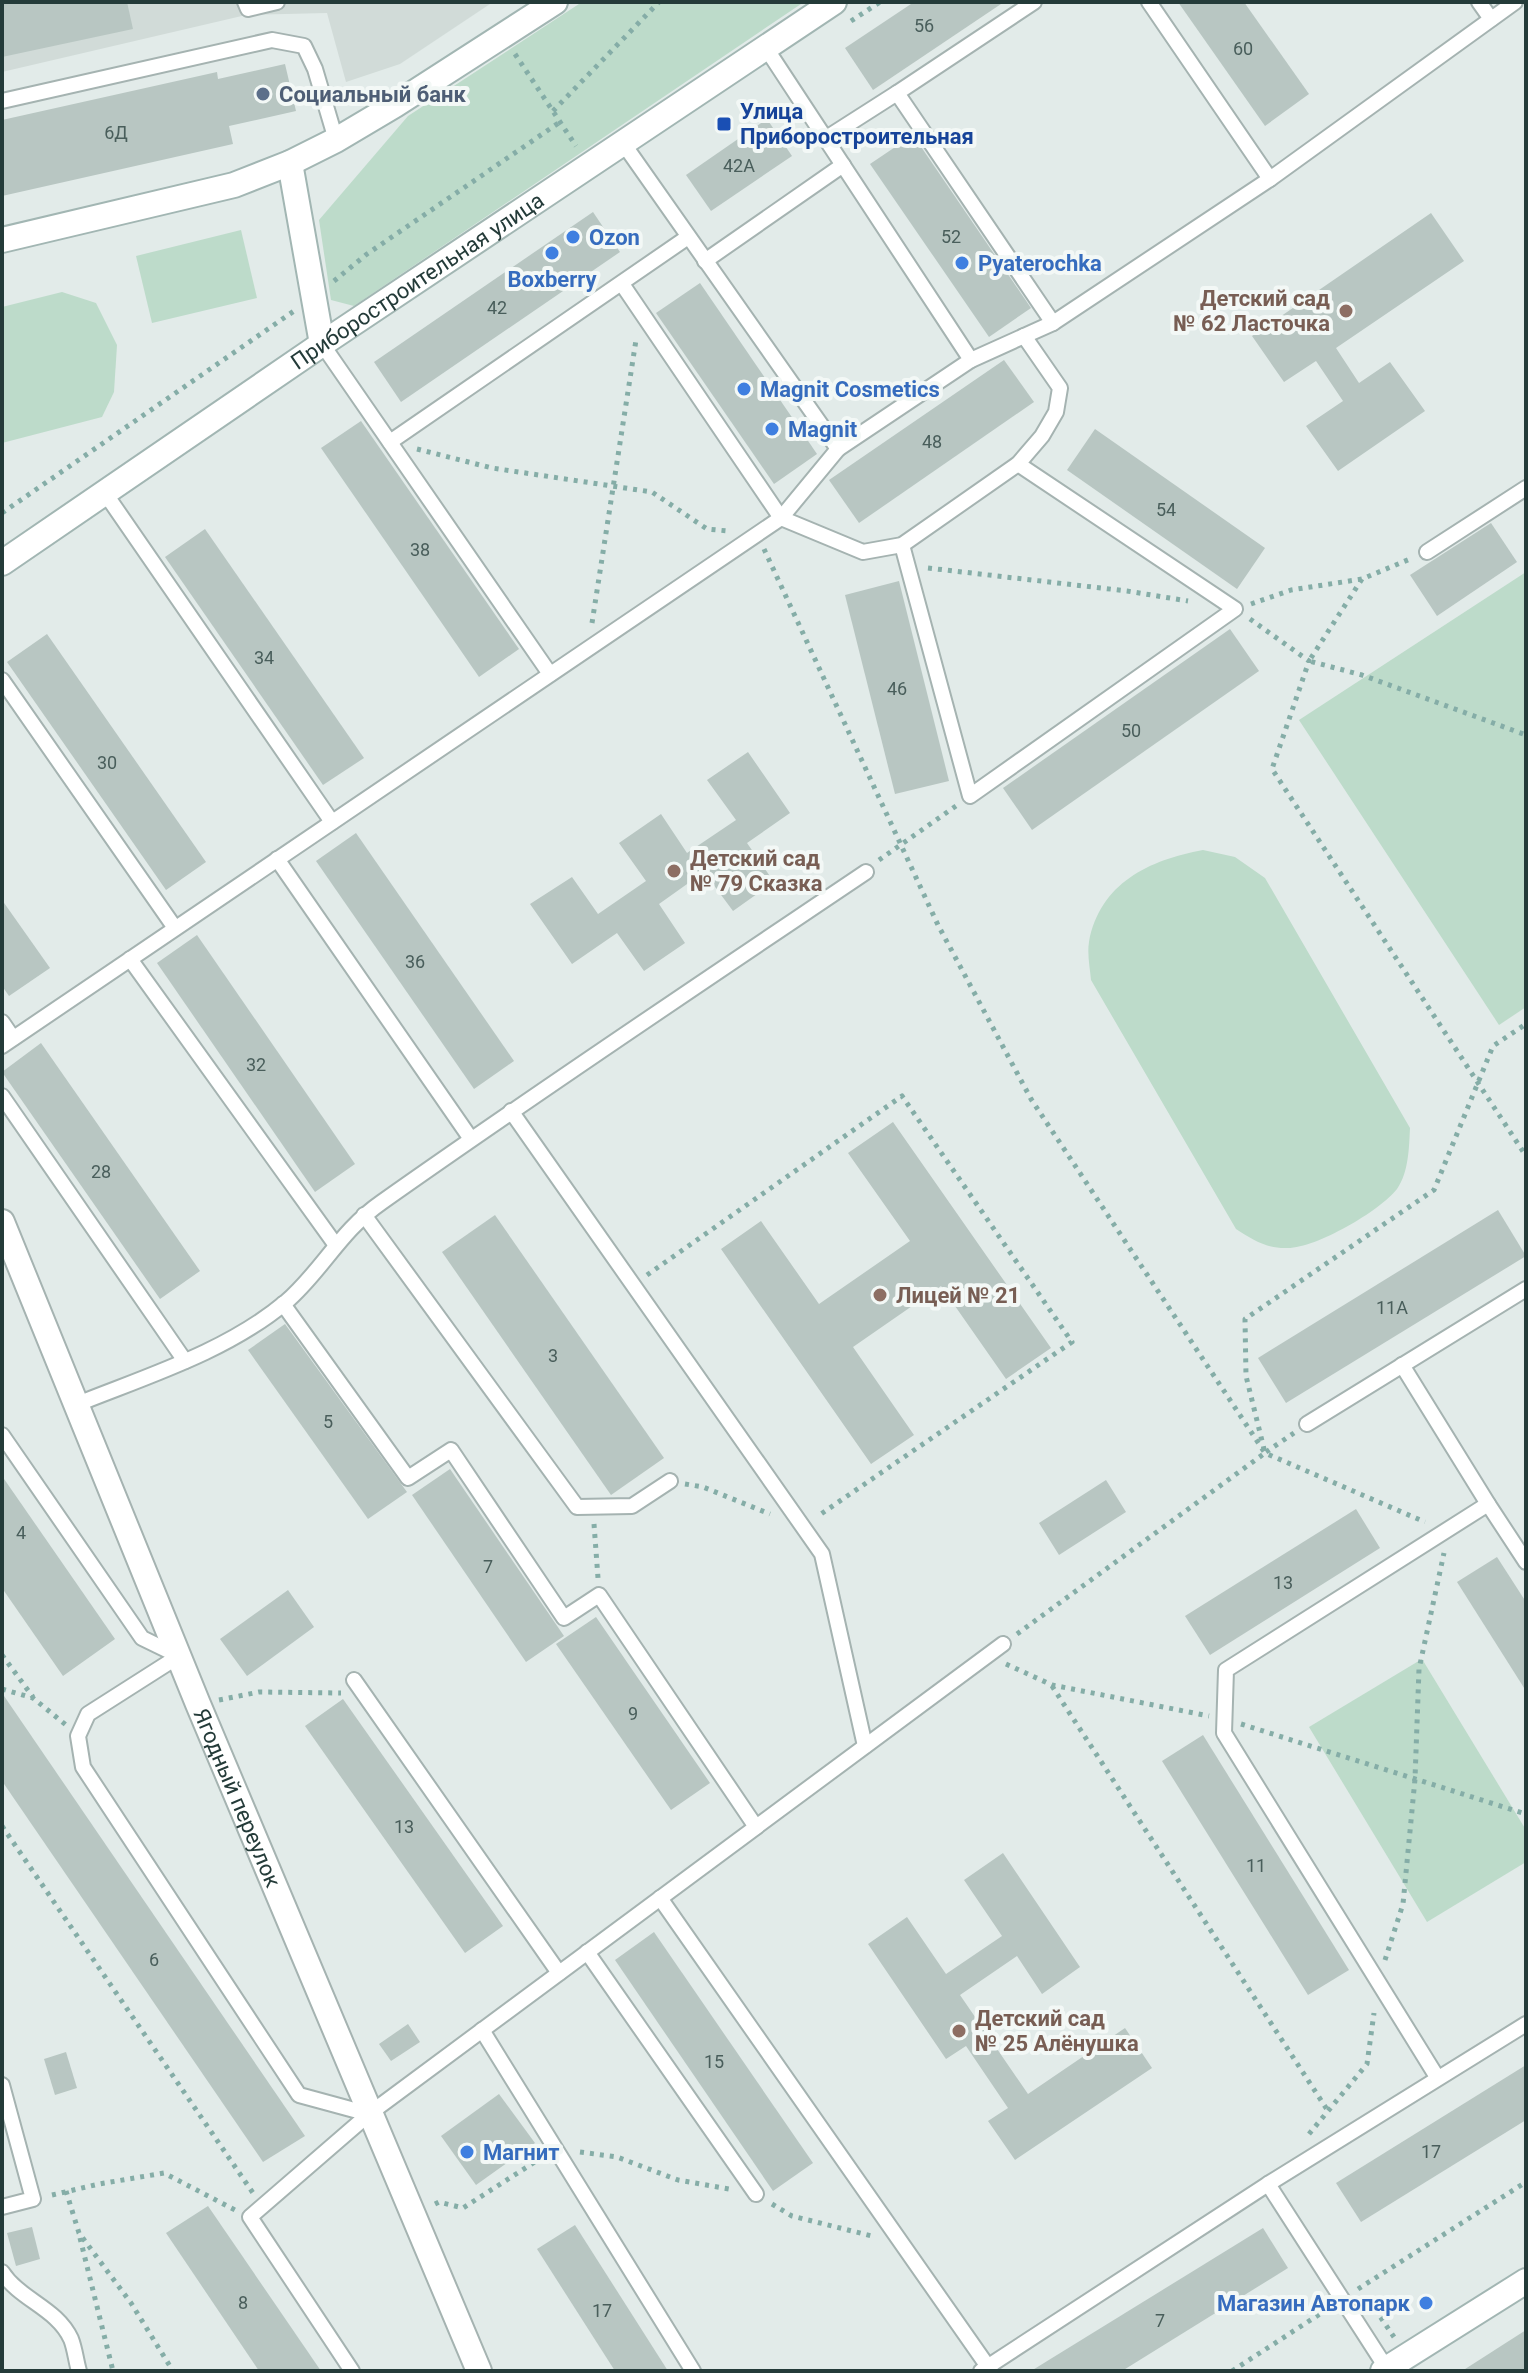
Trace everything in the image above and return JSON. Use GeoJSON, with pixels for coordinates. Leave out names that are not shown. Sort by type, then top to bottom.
{"type":"FeatureCollection","features":[{"type":"Feature","properties":{"kind":"main road"},"geometry":{"type":"LineString","coordinates":[[2,240],[234,185],[290,163],[395,105],[555,2]]}},
{"type":"Feature","properties":{"kind":"main road","name":"Приборостроительная улица"},"geometry":{"type":"LineString","coordinates":[[2,563],[322,344],[834,2]]}},
{"type":"Feature","properties":{"kind":"main road"},"geometry":{"type":"LineString","coordinates":[[290,163],[322,344]]}},
{"type":"Feature","properties":{"kind":"main road","name":"Ягодный переулок"},"geometry":{"type":"LineString","coordinates":[[2,1222],[198,1704],[479,2371]]}},
{"type":"Feature","properties":{"kind":"main road"},"geometry":{"type":"LineString","coordinates":[[1392,2365],[1526,2281]]}},
{"type":"Feature","properties":{"kind":"lane"},"geometry":{"type":"LineString","coordinates":[[245,2],[248,9],[277,2]]}},
{"type":"Feature","properties":{"kind":"lane"},"geometry":{"type":"LineString","coordinates":[[825,139],[1034,2]]}},
{"type":"Feature","properties":{"kind":"lane"},"geometry":{"type":"LineString","coordinates":[[1149,2],[1270,179]]}},
{"type":"Feature","properties":{"kind":"lane"},"geometry":{"type":"LineString","coordinates":[[1479,2],[1491,19]]}},
{"type":"Feature","properties":{"kind":"lane"},"geometry":{"type":"LineString","coordinates":[[2,1022],[8,1042],[781,518],[838,449],[971,360],[1053,323],[1270,179],[1515,2]]}},
{"type":"Feature","properties":{"kind":"lane"},"geometry":{"type":"LineString","coordinates":[[2,101],[272,40],[304,46],[315,69],[336,140]]}},
{"type":"Feature","properties":{"kind":"lane"},"geometry":{"type":"LineString","coordinates":[[766,48],[971,360]]}},
{"type":"Feature","properties":{"kind":"lane"},"geometry":{"type":"LineString","coordinates":[[897,93],[1053,323]]}},
{"type":"Feature","properties":{"kind":"lane"},"geometry":{"type":"LineString","coordinates":[[623,143],[838,449]]}},
{"type":"Feature","properties":{"kind":"lane"},"geometry":{"type":"LineString","coordinates":[[705,261],[843,165]]}},
{"type":"Feature","properties":{"kind":"lane"},"geometry":{"type":"LineString","coordinates":[[390,442],[688,237]]}},
{"type":"Feature","properties":{"kind":"lane"},"geometry":{"type":"LineString","coordinates":[[622,284],[781,518],[863,552],[902,545],[1018,464],[1042,436],[1056,412],[1060,388],[1024,336]]}},
{"type":"Feature","properties":{"kind":"lane"},"geometry":{"type":"LineString","coordinates":[[322,344],[550,674]]}},
{"type":"Feature","properties":{"kind":"lane"},"geometry":{"type":"LineString","coordinates":[[902,545],[970,796],[1235,609],[1018,464]]}},
{"type":"Feature","properties":{"kind":"lane"},"geometry":{"type":"LineString","coordinates":[[1427,552],[1526,488]]}},
{"type":"Feature","properties":{"kind":"lane"},"geometry":{"type":"LineString","coordinates":[[105,493],[332,822]]}},
{"type":"Feature","properties":{"kind":"lane"},"geometry":{"type":"LineString","coordinates":[[2,680],[175,928]]}},
{"type":"Feature","properties":{"kind":"lane"},"geometry":{"type":"LineString","coordinates":[[277,859],[471,1139]]}},
{"type":"Feature","properties":{"kind":"lane"},"geometry":{"type":"LineString","coordinates":[[75,1405],[215,1349],[283,1304],[301,1288],[335,1244],[364,1215],[511,1111],[866,872]]}},
{"type":"Feature","properties":{"kind":"lane"},"geometry":{"type":"LineString","coordinates":[[130,959],[335,1244]]}},
{"type":"Feature","properties":{"kind":"lane"},"geometry":{"type":"LineString","coordinates":[[2,1096],[185,1361]]}},
{"type":"Feature","properties":{"kind":"lane"},"geometry":{"type":"LineString","coordinates":[[511,1111],[822,1554],[865,1746]]}},
{"type":"Feature","properties":{"kind":"lane"},"geometry":{"type":"LineString","coordinates":[[364,1215],[577,1507],[632,1506],[670,1481]]}},
{"type":"Feature","properties":{"kind":"lane"},"geometry":{"type":"LineString","coordinates":[[1307,1424],[1526,1289]]}},
{"type":"Feature","properties":{"kind":"lane"},"geometry":{"type":"LineString","coordinates":[[283,1304],[408,1478],[451,1450],[564,1618],[599,1595],[756,1827]]}},
{"type":"Feature","properties":{"kind":"lane"},"geometry":{"type":"LineString","coordinates":[[1402,1365],[1526,1562]]}},
{"type":"Feature","properties":{"kind":"lane"},"geometry":{"type":"LineString","coordinates":[[2,1435],[142,1638],[179,1656]]}},
{"type":"Feature","properties":{"kind":"lane"},"geometry":{"type":"LineString","coordinates":[[1437,2077],[1224,1733],[1226,1670],[1488,1504]]}},
{"type":"Feature","properties":{"kind":"lane"},"geometry":{"type":"LineString","coordinates":[[352,2371],[250,2217],[369,2114],[1003,1644]]}},
{"type":"Feature","properties":{"kind":"lane"},"geometry":{"type":"LineString","coordinates":[[179,1656],[88,1714],[78,1736],[83,1767],[299,2095],[369,2114]]}},
{"type":"Feature","properties":{"kind":"lane"},"geometry":{"type":"LineString","coordinates":[[354,1680],[559,1973]]}},
{"type":"Feature","properties":{"kind":"lane"},"geometry":{"type":"LineString","coordinates":[[660,1898],[987,2370],[1268,2184],[1526,2024]]}},
{"type":"Feature","properties":{"kind":"lane"},"geometry":{"type":"LineString","coordinates":[[587,1952],[756,2194]]}},
{"type":"Feature","properties":{"kind":"lane"},"geometry":{"type":"LineString","coordinates":[[482,2030],[693,2371]]}},
{"type":"Feature","properties":{"kind":"lane"},"geometry":{"type":"LineString","coordinates":[[2,2085],[33,2199],[2,2207]]}},
{"type":"Feature","properties":{"kind":"lane"},"geometry":{"type":"LineString","coordinates":[[1268,2184],[1392,2365]]}},
{"type":"Feature","properties":{"kind":"lane"},"geometry":{"type":"LineString","coordinates":[[2,2272],[11,2287],[54,2316],[70,2338],[79,2371]]}},
{"type":"Feature","properties":{"kind":"path"},"geometry":{"type":"LineString","coordinates":[[553,111],[659,2]]}},
{"type":"Feature","properties":{"kind":"path"},"geometry":{"type":"LineString","coordinates":[[514,53],[589,166]]}},
{"type":"Feature","properties":{"kind":"path"},"geometry":{"type":"LineString","coordinates":[[2,513],[314,298],[367,254],[560,122]]}},
{"type":"Feature","properties":{"kind":"path"},"geometry":{"type":"LineString","coordinates":[[588,649],[641,311]]}},
{"type":"Feature","properties":{"kind":"path"},"geometry":{"type":"LineString","coordinates":[[390,442],[492,468],[652,492],[707,529],[757,534],[938,925],[1031,1099],[1265,1453],[1447,1530],[1442,1570],[1419,1669],[1415,1779],[1403,1904],[1378,1982],[1367,2064],[1308,2136]]}},
{"type":"Feature","properties":{"kind":"path"},"geometry":{"type":"LineString","coordinates":[[1235,609],[1291,590],[1362,579],[1427,552]]}},
{"type":"Feature","properties":{"kind":"path"},"geometry":{"type":"LineString","coordinates":[[906,565],[1189,601]]}},
{"type":"Feature","properties":{"kind":"path"},"geometry":{"type":"LineString","coordinates":[[1362,579],[1309,661],[1272,769],[1526,1156]]}},
{"type":"Feature","properties":{"kind":"path"},"geometry":{"type":"LineString","coordinates":[[1235,609],[1309,661],[1362,675],[1526,735]]}},
{"type":"Feature","properties":{"kind":"path"},"geometry":{"type":"LineString","coordinates":[[866,872],[970,796]]}},
{"type":"Feature","properties":{"kind":"path"},"geometry":{"type":"LineString","coordinates":[[1265,1453],[1246,1376],[1245,1319],[1434,1190],[1493,1046],[1526,1024]]}},
{"type":"Feature","properties":{"kind":"path"},"geometry":{"type":"LineString","coordinates":[[633,1285],[902,1096],[1072,1342],[802,1527],[703,1487],[670,1481]]}},
{"type":"Feature","properties":{"kind":"path"},"geometry":{"type":"LineString","coordinates":[[1003,1644],[1307,1424]]}},
{"type":"Feature","properties":{"kind":"path"},"geometry":{"type":"LineString","coordinates":[[593,1507],[599,1595]]}},
{"type":"Feature","properties":{"kind":"path"},"geometry":{"type":"LineString","coordinates":[[2,1655],[33,1698],[78,1736]]}},
{"type":"Feature","properties":{"kind":"path"},"geometry":{"type":"LineString","coordinates":[[987,1656],[1052,1685],[1224,1719],[1526,1814]]}},
{"type":"Feature","properties":{"kind":"path"},"geometry":{"type":"LineString","coordinates":[[1052,1685],[1328,2111]]}},
{"type":"Feature","properties":{"kind":"path"},"geometry":{"type":"LineString","coordinates":[[2,1689],[33,1698]]}},
{"type":"Feature","properties":{"kind":"path"},"geometry":{"type":"LineString","coordinates":[[198,1704],[259,1692],[331,1692],[365,1697]]}},
{"type":"Feature","properties":{"kind":"path"},"geometry":{"type":"LineString","coordinates":[[2,1826],[262,2207]]}},
{"type":"Feature","properties":{"kind":"path"},"geometry":{"type":"LineString","coordinates":[[425,2208],[439,2202],[463,2208],[555,2149],[617,2157],[678,2180],[756,2194],[792,2216],[900,2243]]}},
{"type":"Feature","properties":{"kind":"path"},"geometry":{"type":"LineString","coordinates":[[33,2199],[164,2173],[250,2217]]}},
{"type":"Feature","properties":{"kind":"path"},"geometry":{"type":"LineString","coordinates":[[1232,2371],[1526,2182]]}},
{"type":"Feature","properties":{"kind":"path"},"geometry":{"type":"LineString","coordinates":[[66,2191],[113,2371]]}},
{"type":"Feature","properties":{"kind":"path"},"geometry":{"type":"LineString","coordinates":[[79,2233],[131,2303],[173,2371]]}},
{"type":"Feature","properties":{"kind":"path"},"geometry":{"type":"LineString","coordinates":[[1361,2288],[1392,2365]]}},
{"type":"Feature","properties":{"kind":"shaded area"},"geometry":{"type":"Polygon","coordinates":[[[2,2],[493,2],[400,64],[346,82],[327,13],[246,15],[2,72],[2,2]]]}},
{"type":"Feature","properties":{"kind":"green space"},"geometry":{"type":"Polygon","coordinates":[[[582,2],[804,2],[354,306],[331,300],[319,220],[408,116],[582,2]]]}},
{"type":"Feature","properties":{"kind":"green space"},"geometry":{"type":"Polygon","coordinates":[[[241,230],[257,298],[152,323],[136,256],[241,230]]]}},
{"type":"Feature","properties":{"kind":"green space"},"geometry":{"type":"Polygon","coordinates":[[[62,292],[96,303],[117,345],[114,392],[102,417],[2,443],[2,307],[62,292]]]}},
{"type":"Feature","properties":{"kind":"green space"},"geometry":{"type":"Polygon","coordinates":[[[1526,572],[1526,1007],[1499,1025],[1299,720],[1526,572]]]}},
{"type":"Feature","properties":{"kind":"green space"},"geometry":{"type":"Polygon","coordinates":[[[1203,850],[1235,857],[1265,878],[1410,1128],[1406,1167],[1401,1182],[1389,1198],[1347,1227],[1300,1246],[1280,1248],[1267,1245],[1236,1229],[1091,980],[1089,942],[1104,904],[1116,890],[1146,868],[1203,850]]]}},
{"type":"Feature","properties":{"kind":"green space"},"geometry":{"type":"Polygon","coordinates":[[[1422,1659],[1526,1830],[1526,1862],[1427,1922],[1309,1727],[1422,1659]]]}},
{"type":"Feature","properties":{"kind":"building"},"geometry":{"type":"Polygon","coordinates":[[[2,2],[127,2],[133,29],[2,57],[2,2]]]}},
{"type":"Feature","properties":{"kind":"building"},"geometry":{"type":"Polygon","coordinates":[[[914,2],[1004,2],[873,90],[845,48],[914,2]]]}},
{"type":"Feature","properties":{"kind":"building"},"geometry":{"type":"Polygon","coordinates":[[[1178,2],[1244,2],[1309,94],[1265,126],[1178,2]]]}},
{"type":"Feature","properties":{"kind":"building"},"geometry":{"type":"Polygon","coordinates":[[[285,64],[296,111],[229,126],[233,144],[2,196],[2,120],[217,72],[218,79],[285,64]]]}},
{"type":"Feature","properties":{"kind":"building"},"geometry":{"type":"Polygon","coordinates":[[[767,119],[792,156],[711,211],[686,175],[767,119]]]}},
{"type":"Feature","properties":{"kind":"building"},"geometry":{"type":"Polygon","coordinates":[[[913,135],[1031,308],[989,337],[870,164],[913,135]]]}},
{"type":"Feature","properties":{"kind":"building"},"geometry":{"type":"Polygon","coordinates":[[[593,212],[620,252],[401,402],[374,362],[593,212]]]}},
{"type":"Feature","properties":{"kind":"building"},"geometry":{"type":"Polygon","coordinates":[[[1431,213],[1464,261],[1336,348],[1359,383],[1390,362],[1425,411],[1338,471],[1306,426],[1343,401],[1316,361],[1284,382],[1252,336],[1431,213]]]}},
{"type":"Feature","properties":{"kind":"building"},"geometry":{"type":"Polygon","coordinates":[[[700,283],[817,454],[774,484],[656,313],[700,283]]]}},
{"type":"Feature","properties":{"kind":"building"},"geometry":{"type":"Polygon","coordinates":[[[1004,360],[1034,402],[859,523],[829,480],[1004,360]]]}},
{"type":"Feature","properties":{"kind":"building"},"geometry":{"type":"Polygon","coordinates":[[[361,421],[519,649],[479,677],[321,448],[361,421]]]}},
{"type":"Feature","properties":{"kind":"building"},"geometry":{"type":"Polygon","coordinates":[[[1095,429],[1265,548],[1237,589],[1067,470],[1095,429]]]}},
{"type":"Feature","properties":{"kind":"building"},"geometry":{"type":"Polygon","coordinates":[[[1491,523],[1517,562],[1437,616],[1410,575],[1491,523]]]}},
{"type":"Feature","properties":{"kind":"building"},"geometry":{"type":"Polygon","coordinates":[[[205,529],[364,758],[323,785],[165,557],[205,529]]]}},
{"type":"Feature","properties":{"kind":"building"},"geometry":{"type":"Polygon","coordinates":[[[899,581],[949,781],[895,794],[845,595],[899,581]]]}},
{"type":"Feature","properties":{"kind":"building"},"geometry":{"type":"Polygon","coordinates":[[[1230,629],[1259,671],[1032,830],[1003,788],[1230,629]]]}},
{"type":"Feature","properties":{"kind":"building"},"geometry":{"type":"Polygon","coordinates":[[[47,634],[206,862],[166,890],[7,662],[47,634]]]}},
{"type":"Feature","properties":{"kind":"building"},"geometry":{"type":"Polygon","coordinates":[[[748,752],[790,813],[747,843],[774,882],[733,911],[704,872],[659,904],[685,943],[644,971],[617,933],[572,964],[530,904],[572,877],[598,914],[646,881],[619,843],[661,814],[687,853],[736,820],[707,780],[748,752]]]}},
{"type":"Feature","properties":{"kind":"building"},"geometry":{"type":"Polygon","coordinates":[[[356,833],[514,1061],[474,1089],[316,861],[356,833]]]}},
{"type":"Feature","properties":{"kind":"building"},"geometry":{"type":"Polygon","coordinates":[[[2,900],[50,968],[9,996],[2,986],[2,900]]]}},
{"type":"Feature","properties":{"kind":"building"},"geometry":{"type":"Polygon","coordinates":[[[197,935],[355,1164],[315,1192],[157,963],[197,935]]]}},
{"type":"Feature","properties":{"kind":"building"},"geometry":{"type":"Polygon","coordinates":[[[41,1043],[200,1271],[160,1299],[2,1072],[41,1043]]]}},
{"type":"Feature","properties":{"kind":"building","name":"Лицей № 21"},"geometry":{"type":"Polygon","coordinates":[[[893,1122],[1051,1348],[1006,1379],[941,1286],[853,1347],[914,1435],[871,1464],[721,1249],[761,1221],[819,1304],[910,1241],[848,1153],[893,1122]]]}},
{"type":"Feature","properties":{"kind":"building"},"geometry":{"type":"Polygon","coordinates":[[[1498,1210],[1526,1256],[1286,1403],[1258,1358],[1498,1210]]]}},
{"type":"Feature","properties":{"kind":"building"},"geometry":{"type":"Polygon","coordinates":[[[495,1215],[664,1458],[611,1495],[442,1252],[495,1215]]]}},
{"type":"Feature","properties":{"kind":"building"},"geometry":{"type":"Polygon","coordinates":[[[285,1324],[407,1492],[368,1519],[248,1350],[285,1324]]]}},
{"type":"Feature","properties":{"kind":"building"},"geometry":{"type":"Polygon","coordinates":[[[450,1469],[564,1636],[526,1662],[412,1495],[450,1469]]]}},
{"type":"Feature","properties":{"kind":"building"},"geometry":{"type":"Polygon","coordinates":[[[2,1476],[115,1639],[63,1676],[2,1588],[2,1476]]]}},
{"type":"Feature","properties":{"kind":"building"},"geometry":{"type":"Polygon","coordinates":[[[1106,1480],[1126,1512],[1059,1555],[1039,1523],[1106,1480]]]}},
{"type":"Feature","properties":{"kind":"building"},"geometry":{"type":"Polygon","coordinates":[[[1356,1509],[1380,1548],[1210,1655],[1185,1616],[1356,1509]]]}},
{"type":"Feature","properties":{"kind":"building"},"geometry":{"type":"Polygon","coordinates":[[[1497,1557],[1526,1602],[1526,1691],[1457,1582],[1497,1557]]]}},
{"type":"Feature","properties":{"kind":"building"},"geometry":{"type":"Polygon","coordinates":[[[288,1590],[314,1627],[247,1676],[220,1639],[288,1590]]]}},
{"type":"Feature","properties":{"kind":"building"},"geometry":{"type":"Polygon","coordinates":[[[596,1617],[710,1783],[671,1810],[556,1644],[596,1617]]]}},
{"type":"Feature","properties":{"kind":"building"},"geometry":{"type":"Polygon","coordinates":[[[2,1693],[305,2136],[263,2162],[2,1781],[2,1693]]]}},
{"type":"Feature","properties":{"kind":"building"},"geometry":{"type":"Polygon","coordinates":[[[343,1699],[503,1926],[465,1953],[305,1726],[343,1699]]]}},
{"type":"Feature","properties":{"kind":"building"},"geometry":{"type":"Polygon","coordinates":[[[1203,1735],[1349,1970],[1308,1995],[1162,1761],[1203,1735]]]}},
{"type":"Feature","properties":{"kind":"building"},"geometry":{"type":"Polygon","coordinates":[[[1003,1853],[1080,1967],[1042,1994],[1017,1956],[960,1995],[1028,2094],[1125,2028],[1152,2068],[1015,2160],[988,2121],[1008,2108],[966,2046],[946,2059],[868,1944],[907,1917],[946,1974],[1002,1936],[964,1880],[1003,1853]]]}},
{"type":"Feature","properties":{"kind":"building"},"geometry":{"type":"Polygon","coordinates":[[[654,1932],[813,2163],[773,2191],[615,1960],[654,1932]]]}},
{"type":"Feature","properties":{"kind":"building"},"geometry":{"type":"Polygon","coordinates":[[[408,2024],[420,2042],[391,2061],[379,2044],[408,2024]]]}},
{"type":"Feature","properties":{"kind":"building"},"geometry":{"type":"Polygon","coordinates":[[[66,2052],[77,2088],[55,2095],[44,2059],[66,2052]]]}},
{"type":"Feature","properties":{"kind":"building"},"geometry":{"type":"Polygon","coordinates":[[[1526,2065],[1526,2120],[1361,2222],[1336,2183],[1526,2065]]]}},
{"type":"Feature","properties":{"kind":"building"},"geometry":{"type":"Polygon","coordinates":[[[499,2094],[535,2143],[476,2185],[441,2136],[499,2094]]]}},
{"type":"Feature","properties":{"kind":"building"},"geometry":{"type":"Polygon","coordinates":[[[208,2206],[321,2371],[259,2371],[166,2233],[208,2206]]]}},
{"type":"Feature","properties":{"kind":"building"},"geometry":{"type":"Polygon","coordinates":[[[575,2225],[668,2371],[615,2371],[537,2249],[575,2225]]]}},
{"type":"Feature","properties":{"kind":"building"},"geometry":{"type":"Polygon","coordinates":[[[32,2227],[40,2259],[16,2266],[7,2233],[32,2227]]]}},
{"type":"Feature","properties":{"kind":"building"},"geometry":{"type":"Polygon","coordinates":[[[1263,2228],[1288,2268],[1122,2371],[1031,2371],[1263,2228]]]}},
{"type":"Feature","properties":{"kind":"building"},"geometry":{"type":"Polygon","coordinates":[[[1526,2330],[1526,2371],[1462,2371],[1526,2330]]]}},
{"type":"Feature","properties":{"kind":"place","name":"Социальный банк"},"geometry":{"type":"Point","coordinates":[263,94]}},
{"type":"Feature","properties":{"kind":"place","name":"Улица Приборостроительная"},"geometry":{"type":"Point","coordinates":[724,124]}},
{"type":"Feature","properties":{"kind":"place","name":"Ozon"},"geometry":{"type":"Point","coordinates":[573,237]}},
{"type":"Feature","properties":{"kind":"place","name":"Boxberry"},"geometry":{"type":"Point","coordinates":[552,253]}},
{"type":"Feature","properties":{"kind":"place","name":"Pyaterochka"},"geometry":{"type":"Point","coordinates":[962,263]}},
{"type":"Feature","properties":{"kind":"place","name":"Детский сад № 62 Ласточка"},"geometry":{"type":"Point","coordinates":[1346,311]}},
{"type":"Feature","properties":{"kind":"place","name":"Magnit Cosmetics"},"geometry":{"type":"Point","coordinates":[744,389]}},
{"type":"Feature","properties":{"kind":"place","name":"Magnit"},"geometry":{"type":"Point","coordinates":[772,429]}},
{"type":"Feature","properties":{"kind":"place","name":"Детский сад № 79 Сказка"},"geometry":{"type":"Point","coordinates":[674,871]}},
{"type":"Feature","properties":{"kind":"place","name":"Лицей № 21"},"geometry":{"type":"Point","coordinates":[880,1295]}},
{"type":"Feature","properties":{"kind":"place","name":"Детский сад № 25 Алёнушка"},"geometry":{"type":"Point","coordinates":[959,2031]}},
{"type":"Feature","properties":{"kind":"place","name":"Магнит"},"geometry":{"type":"Point","coordinates":[467,2152]}},
{"type":"Feature","properties":{"kind":"place","name":"Магазин Автопарк"},"geometry":{"type":"Point","coordinates":[1426,2303]}}]}
